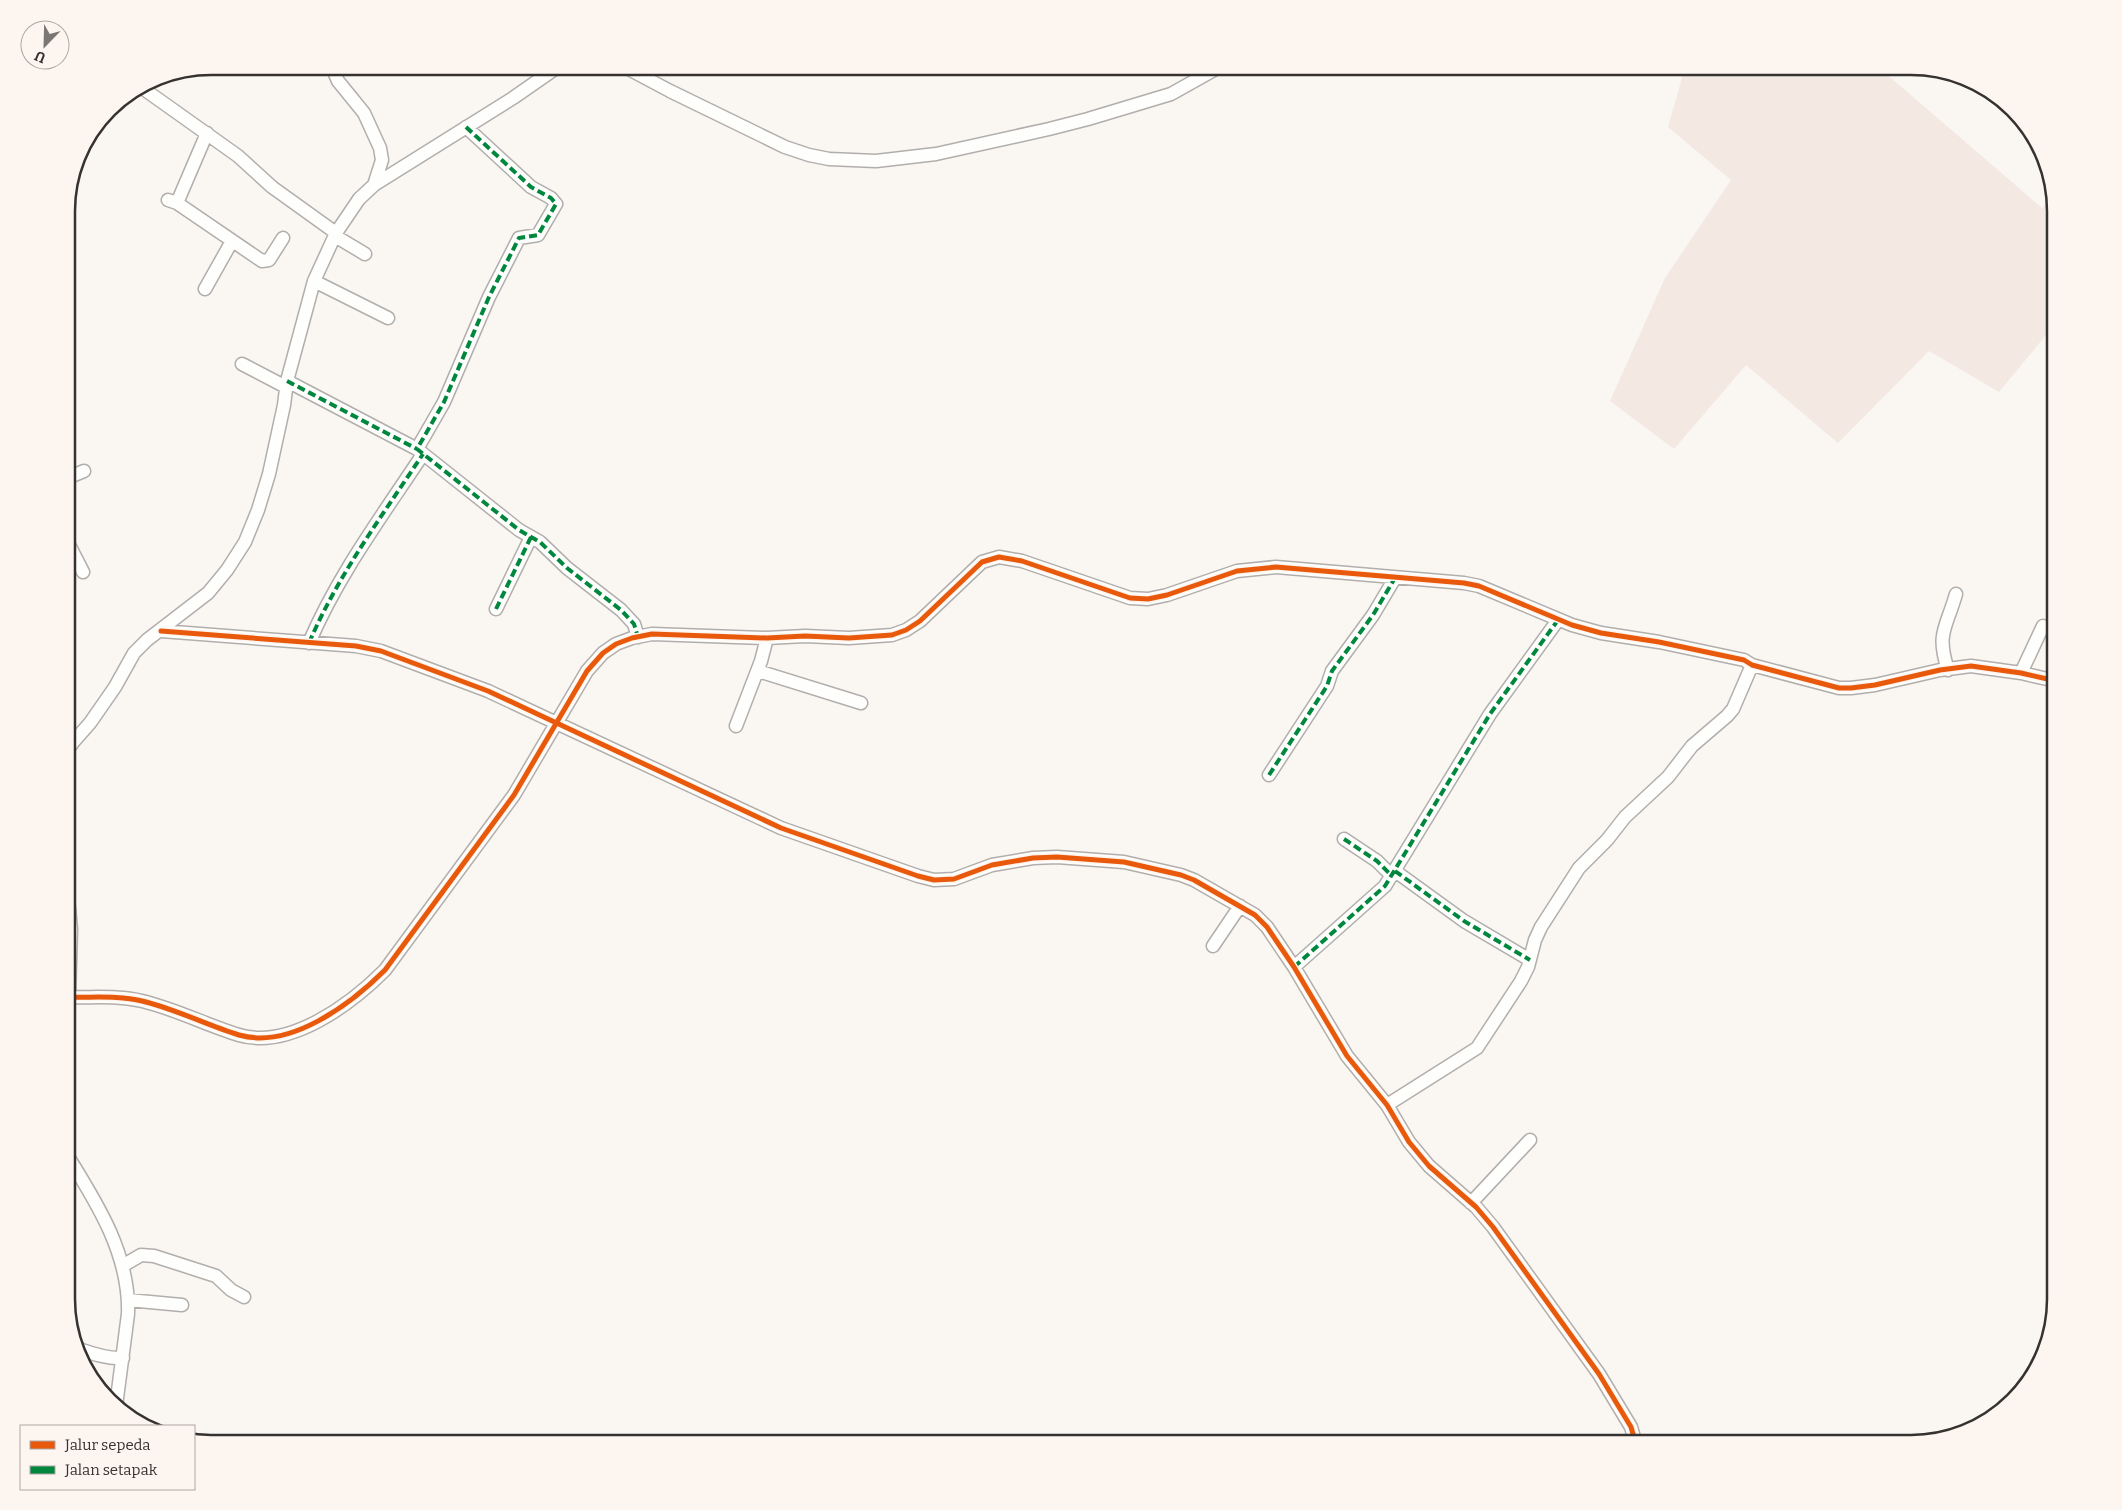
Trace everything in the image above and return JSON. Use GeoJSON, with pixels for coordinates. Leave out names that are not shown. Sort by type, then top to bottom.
{"type":"FeatureCollection","features":[{"type":"Feature","properties":{"kind":"street"},"geometry":{"type":"LineString","coordinates":[[335,75],[338,81],[364,113],[380,148],[382,160],[374,185]]}},
{"type":"Feature","properties":{"kind":"street"},"geometry":{"type":"LineString","coordinates":[[75,740],[103,705],[134,653],[213,587],[227,570],[250,533],[270,474],[278,441],[286,384],[314,281],[336,235],[359,199],[374,185],[545,75]]}},
{"type":"Feature","properties":{"kind":"street"},"geometry":{"type":"LineString","coordinates":[[639,75],[670,92],[785,147],[829,159],[876,161],[925,156],[1039,132],[1172,94],[1205,75]]}},
{"type":"Feature","properties":{"kind":"street"},"geometry":{"type":"LineString","coordinates":[[147,91],[238,156],[277,191],[364,254]]}},
{"type":"Feature","properties":{"kind":"street"},"geometry":{"type":"LineString","coordinates":[[309,643],[323,611],[352,560],[420,452],[464,359],[489,297],[508,264],[516,243],[520,238],[538,235],[556,204],[550,198],[531,187],[466,127]]}},
{"type":"Feature","properties":{"kind":"street"},"geometry":{"type":"LineString","coordinates":[[207,133],[173,202],[250,255],[266,262],[283,238]]}},
{"type":"Feature","properties":{"kind":"street"},"geometry":{"type":"LineString","coordinates":[[205,289],[232,241]]}},
{"type":"Feature","properties":{"kind":"street"},"geometry":{"type":"LineString","coordinates":[[314,281],[388,318]]}},
{"type":"Feature","properties":{"kind":"street"},"geometry":{"type":"LineString","coordinates":[[242,364],[286,384],[420,452],[540,542],[567,568],[628,616],[634,624],[638,637]]}},
{"type":"Feature","properties":{"kind":"street"},"geometry":{"type":"LineString","coordinates":[[75,474],[84,471]]}},
{"type":"Feature","properties":{"kind":"street"},"geometry":{"type":"LineString","coordinates":[[496,609],[531,537]]}},
{"type":"Feature","properties":{"kind":"street"},"geometry":{"type":"LineString","coordinates":[[75,557],[83,572]]}},
{"type":"Feature","properties":{"kind":"street"},"geometry":{"type":"LineString","coordinates":[[75,997],[118,998],[144,1002],[240,1035],[257,1038],[280,1036],[320,1021],[366,988],[385,970],[514,795],[578,684],[596,661],[616,644],[652,634],[768,638],[805,636],[849,638],[892,635],[906,630],[920,621],[982,562],[999,557],[1022,561],[1130,598],[1148,599],[1167,595],[1237,571],[1259,568],[1288,568],[1395,578],[1444,580],[1480,586],[1558,620],[1601,633],[1659,642],[1744,660],[1752,665],[1822,684],[1851,688],[1971,666],[2047,679]]}},
{"type":"Feature","properties":{"kind":"street"},"geometry":{"type":"LineString","coordinates":[[1269,775],[1326,686],[1332,671],[1373,615],[1395,578]]}},
{"type":"Feature","properties":{"kind":"street"},"geometry":{"type":"LineString","coordinates":[[1948,670],[1941,640],[1956,594]]}},
{"type":"Feature","properties":{"kind":"street"},"geometry":{"type":"LineString","coordinates":[[1294,967],[1385,886],[1490,714],[1558,620]]}},
{"type":"Feature","properties":{"kind":"street"},"geometry":{"type":"LineString","coordinates":[[2021,673],[2043,626]]}},
{"type":"Feature","properties":{"kind":"street"},"geometry":{"type":"LineString","coordinates":[[161,630],[356,646],[381,651],[488,690],[781,828],[934,880],[954,879],[992,865],[1033,858],[1124,862],[1194,880],[1255,915],[1267,927],[1294,967],[1347,1056],[1388,1105],[1400,1129],[1418,1153],[1494,1227],[1599,1374],[1631,1426],[1634,1435]]}},
{"type":"Feature","properties":{"kind":"street"},"geometry":{"type":"LineString","coordinates":[[736,726],[758,671],[768,638]]}},
{"type":"Feature","properties":{"kind":"street"},"geometry":{"type":"LineString","coordinates":[[1388,1105],[1477,1048],[1505,1008],[1530,960],[1535,940],[1541,927],[1580,868],[1607,840],[1625,817],[1668,777],[1692,746],[1733,709],[1752,665]]}},
{"type":"Feature","properties":{"kind":"street"},"geometry":{"type":"LineString","coordinates":[[758,671],[862,703]]}},
{"type":"Feature","properties":{"kind":"street"},"geometry":{"type":"LineString","coordinates":[[1344,839],[1464,921],[1530,960]]}},
{"type":"Feature","properties":{"kind":"street"},"geometry":{"type":"LineString","coordinates":[[1213,946],[1240,906]]}},
{"type":"Feature","properties":{"kind":"street"},"geometry":{"type":"LineString","coordinates":[[1470,1203],[1530,1140]]}},
{"type":"Feature","properties":{"kind":"street"},"geometry":{"type":"LineString","coordinates":[[75,1169],[112,1235],[124,1266],[128,1300],[117,1397]]}},
{"type":"Feature","properties":{"kind":"street"},"geometry":{"type":"LineString","coordinates":[[124,1266],[141,1255],[154,1256],[216,1276],[231,1290],[244,1297]]}},
{"type":"Feature","properties":{"kind":"street"},"geometry":{"type":"LineString","coordinates":[[128,1300],[182,1305]]}},
{"type":"Feature","properties":{"kind":"street"},"geometry":{"type":"LineString","coordinates":[[85,1352],[115,1359],[123,1358]]}},
{"type":"Feature","properties":{"kind":"shaded area"},"geometry":{"type":"Polygon","coordinates":[[[1681,75],[1887,75],[2042,208],[2047,203],[2047,334],[1999,392],[1929,351],[1838,443],[1746,365],[1674,449],[1610,401],[1665,278],[1731,180],[1668,127],[1682,78],[1681,75]]]}},
{"type":"Feature","properties":{"kind":"marked path"},"geometry":{"type":"LineString","coordinates":[[466,127],[531,187],[551,198],[556,204],[538,235],[519,238],[489,297],[444,402],[417,449],[519,530],[540,542],[567,568],[621,610],[634,624],[638,637]]}},
{"type":"Feature","properties":{"kind":"marked path"},"geometry":{"type":"LineString","coordinates":[[287,381],[417,449]]}},
{"type":"Feature","properties":{"kind":"marked path"},"geometry":{"type":"LineString","coordinates":[[309,643],[347,570],[423,454]]}},
{"type":"Feature","properties":{"kind":"marked path"},"geometry":{"type":"LineString","coordinates":[[496,609],[531,537]]}},
{"type":"Feature","properties":{"kind":"marked path"},"geometry":{"type":"LineString","coordinates":[[1269,775],[1327,686],[1332,671],[1373,615],[1395,578]]}},
{"type":"Feature","properties":{"kind":"marked path"},"geometry":{"type":"LineString","coordinates":[[1294,967],[1385,886],[1490,714],[1558,620]]}},
{"type":"Feature","properties":{"kind":"marked path"},"geometry":{"type":"LineString","coordinates":[[1344,839],[1377,861],[1392,876]]}},
{"type":"Feature","properties":{"kind":"marked path"},"geometry":{"type":"LineString","coordinates":[[1395,871],[1464,921],[1530,960]]}},
{"type":"Feature","properties":{"kind":"cycle path"},"geometry":{"type":"LineString","coordinates":[[75,997],[114,997],[142,1001],[167,1008],[239,1035],[259,1038],[279,1036],[299,1030],[318,1021],[355,997],[385,970],[514,795],[587,671],[603,653],[616,644],[652,634],[767,638],[805,636],[849,638],[892,635],[906,630],[920,621],[982,562],[999,557],[1022,561],[1130,598],[1148,599],[1167,595],[1237,571],[1276,567],[1464,583],[1479,586],[1572,625],[1601,633],[1659,642],[1744,660],[1752,665],[1839,688],[1875,685],[1940,670],[1971,666],[2047,679]]}},
{"type":"Feature","properties":{"kind":"cycle path"},"geometry":{"type":"LineString","coordinates":[[161,631],[356,646],[381,651],[488,691],[781,828],[934,880],[954,879],[992,865],[1033,858],[1057,857],[1124,862],[1181,875],[1194,880],[1255,915],[1267,927],[1294,967],[1347,1056],[1387,1105],[1409,1142],[1429,1166],[1476,1207],[1493,1227],[1599,1374],[1631,1427],[1633,1435]]}}]}
